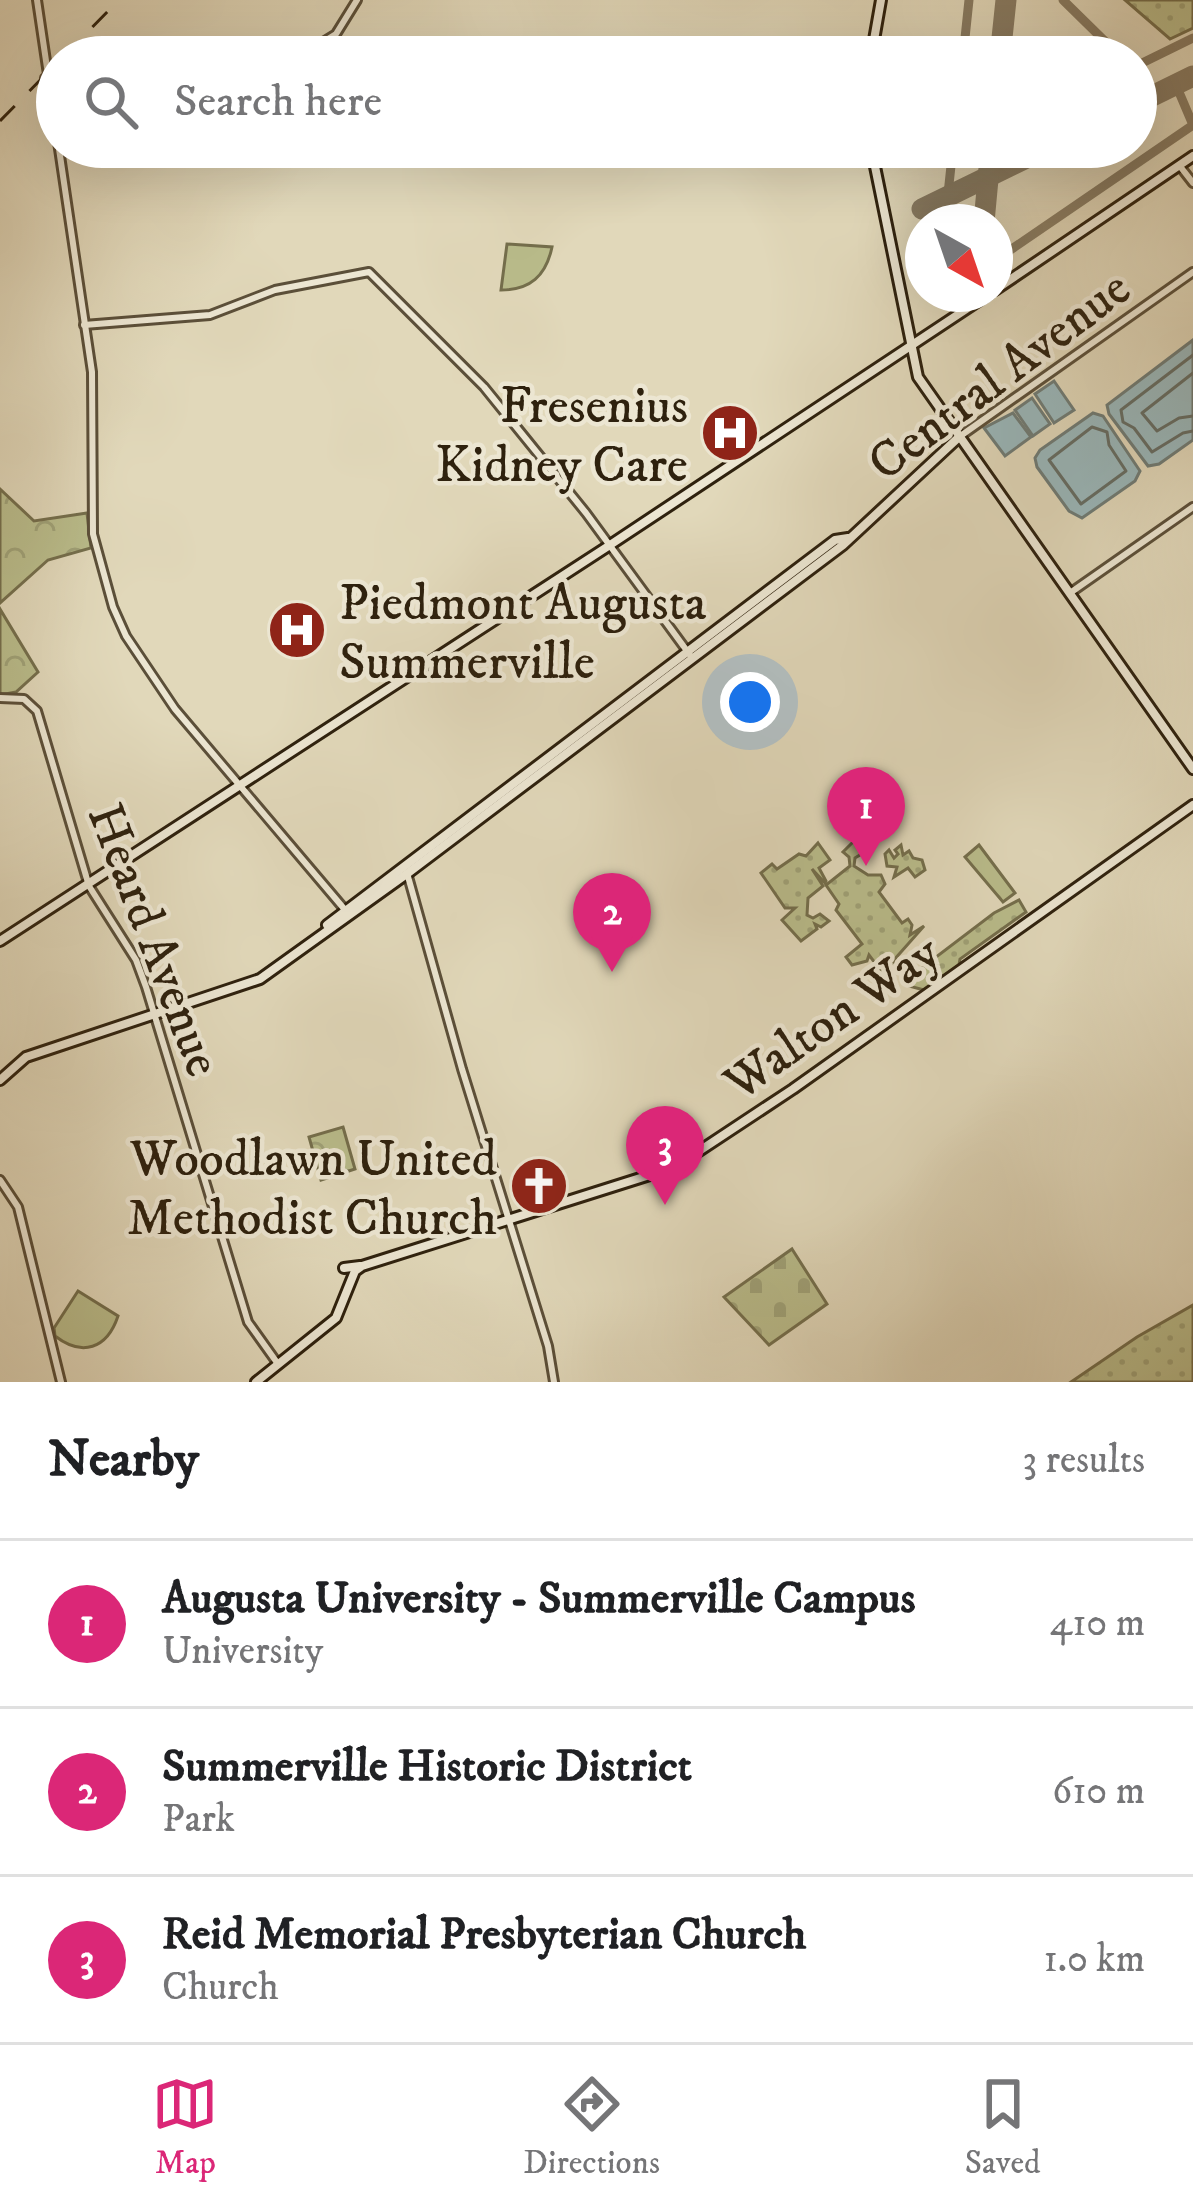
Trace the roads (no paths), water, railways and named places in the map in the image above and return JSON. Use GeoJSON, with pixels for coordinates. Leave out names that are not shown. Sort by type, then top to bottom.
{"type":"FeatureCollection","features":[{"type":"Feature","properties":{"kind":"main road"},"geometry":{"type":"LineString","coordinates":[[875,36],[881,0]]}},
{"type":"Feature","properties":{"kind":"main road"},"geometry":{"type":"LineString","coordinates":[[1013,278],[1193,156]]}},
{"type":"Feature","properties":{"kind":"main road"},"geometry":{"type":"LineString","coordinates":[[875,168],[918,377],[1193,769]]}},
{"type":"Feature","properties":{"kind":"main road"},"geometry":{"type":"LineString","coordinates":[[0,941],[962,312]]}},
{"type":"Feature","properties":{"kind":"main road","name":"Central Avenue"},"geometry":{"type":"LineString","coordinates":[[0,1080],[26,1057],[260,979],[836,540],[849,537],[959,437]]}},
{"type":"Feature","properties":{"kind":"main road","name":"Walton Way"},"geometry":{"type":"LineString","coordinates":[[344,1268],[675,1167],[793,1090],[1193,806]]}},
{"type":"Feature","properties":{"kind":"main road"},"geometry":{"type":"LineString","coordinates":[[256,1382],[336,1318],[355,1271],[362,1266]]}},
{"type":"Feature","properties":{"kind":"street"},"geometry":{"type":"LineString","coordinates":[[37,0],[41,36]]}},
{"type":"Feature","properties":{"kind":"street"},"geometry":{"type":"LineString","coordinates":[[333,36],[357,0]]}},
{"type":"Feature","properties":{"kind":"street"},"geometry":{"type":"LineString","coordinates":[[1179,165],[1193,183]]}},
{"type":"Feature","properties":{"kind":"street"},"geometry":{"type":"LineString","coordinates":[[60,168],[94,407],[93,535],[113,607],[134,649],[175,709],[347,912]]}},
{"type":"Feature","properties":{"kind":"street"},"geometry":{"type":"LineString","coordinates":[[84,325],[210,315],[275,290],[369,272],[484,387],[690,654]]}},
{"type":"Feature","properties":{"kind":"street","name":"Central Avenue"},"geometry":{"type":"LineString","coordinates":[[959,437],[1193,272]]}},
{"type":"Feature","properties":{"kind":"street"},"geometry":{"type":"LineString","coordinates":[[1070,593],[1193,507]]}},
{"type":"Feature","properties":{"kind":"street","name":"Heard Avenue"},"geometry":{"type":"LineString","coordinates":[[0,698],[24,699],[38,711],[89,886],[136,960],[248,1322],[278,1364]]}},
{"type":"Feature","properties":{"kind":"street"},"geometry":{"type":"LineString","coordinates":[[405,869],[548,1346],[554,1382]]}},
{"type":"Feature","properties":{"kind":"street"},"geometry":{"type":"LineString","coordinates":[[0,1180],[17,1207],[61,1382]]}},
{"type":"Feature","properties":{"kind":"water"},"geometry":{"type":"Polygon","coordinates":[[[1193,340],[1193,440],[1159,464],[1148,466],[1107,405],[1193,340]]]}},
{"type":"Feature","properties":{"kind":"water"},"geometry":{"type":"Polygon","coordinates":[[[1054,381],[1074,410],[1054,423],[1035,394],[1054,381]]]}},
{"type":"Feature","properties":{"kind":"water"},"geometry":{"type":"Polygon","coordinates":[[[1032,398],[1050,424],[1033,436],[1015,410],[1032,398]]]}},
{"type":"Feature","properties":{"kind":"water"},"geometry":{"type":"Polygon","coordinates":[[[1013,413],[1031,437],[1005,456],[984,428],[1013,413]]]}},
{"type":"Feature","properties":{"kind":"water"},"geometry":{"type":"Polygon","coordinates":[[[1093,413],[1103,416],[1140,471],[1135,481],[1082,518],[1069,511],[1035,458],[1093,413]]]}},
{"type":"Feature","properties":{"kind":"railway"},"geometry":{"type":"LineString","coordinates":[[84,36],[119,0]]}},
{"type":"Feature","properties":{"kind":"railway"},"geometry":{"type":"LineString","coordinates":[[0,121],[36,84]]}},
{"type":"Feature","properties":{"kind":"place","name":"Fresenius Kidney Care"},"geometry":{"type":"Point","coordinates":[730,433]}},
{"type":"Feature","properties":{"kind":"place","name":"Piedmont Augusta Summerville"},"geometry":{"type":"Point","coordinates":[297,630]}},
{"type":"Feature","properties":{"kind":"place","name":"Augusta University - Summerville Campus"},"geometry":{"type":"Point","coordinates":[866,866]}},
{"type":"Feature","properties":{"kind":"place","name":"Summerville Historic District"},"geometry":{"type":"Point","coordinates":[612,972]}},
{"type":"Feature","properties":{"kind":"place","name":"Woodlawn United Methodist Church"},"geometry":{"type":"Point","coordinates":[539,1186]}},
{"type":"Feature","properties":{"kind":"place","name":"Reid Memorial Presbyterian Church"},"geometry":{"type":"Point","coordinates":[665,1205]}}]}
